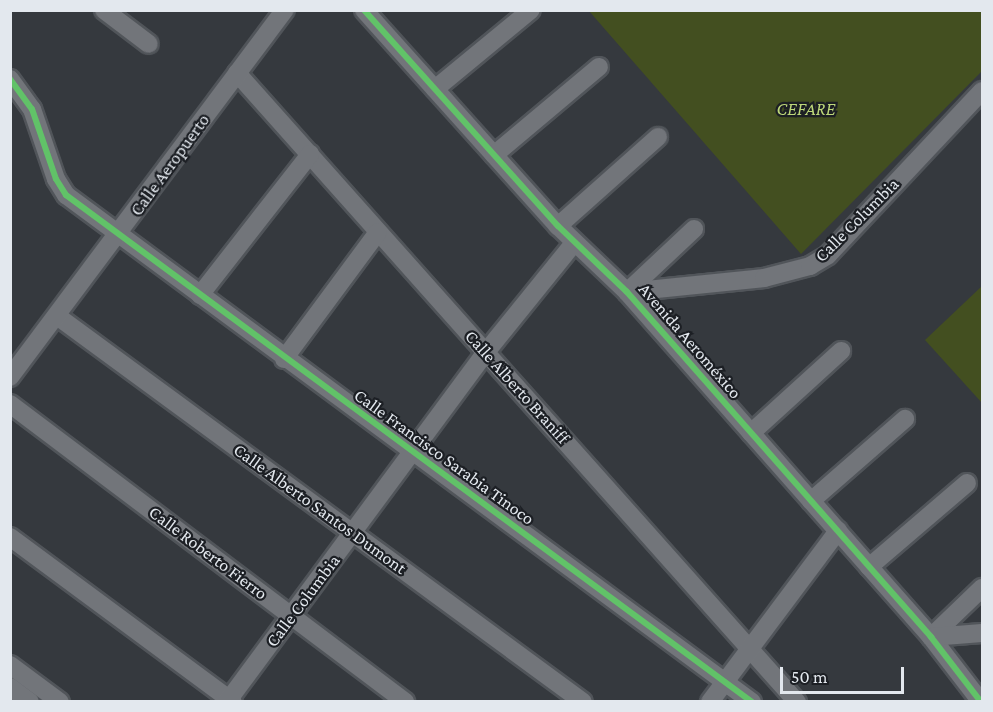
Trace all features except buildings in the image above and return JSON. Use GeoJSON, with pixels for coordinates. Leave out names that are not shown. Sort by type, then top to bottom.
{"type":"FeatureCollection","features":[{"type":"Feature","properties":{"kind":"street"},"geometry":{"type":"LineString","coordinates":[[104,10],[149,44]]}},
{"type":"Feature","properties":{"kind":"street","name":"Calle Aeropuerto"},"geometry":{"type":"LineString","coordinates":[[10,377],[118,236],[285,10]]}},
{"type":"Feature","properties":{"kind":"street"},"geometry":{"type":"LineString","coordinates":[[435,89],[531,10]]}},
{"type":"Feature","properties":{"kind":"street","name":"Avenida Aeroméxico"},"geometry":{"type":"LineString","coordinates":[[373,14],[435,89],[558,226],[627,292],[931,637],[981,702]]}},
{"type":"Feature","properties":{"kind":"street"},"geometry":{"type":"LineString","coordinates":[[494,155],[599,67]]}},
{"type":"Feature","properties":{"kind":"street","name":"Calle Alberto Braniff"},"geometry":{"type":"LineString","coordinates":[[237,73],[751,645],[797,702]]}},
{"type":"Feature","properties":{"kind":"street","name":"Calle Francisco Sarabia Tinoco"},"geometry":{"type":"LineString","coordinates":[[10,79],[32,109],[60,188],[118,236],[752,702]]}},
{"type":"Feature","properties":{"kind":"street","name":"Calle Columbia"},"geometry":{"type":"LineString","coordinates":[[627,292],[764,278],[810,266],[828,255],[982,91]]}},
{"type":"Feature","properties":{"kind":"street"},"geometry":{"type":"LineString","coordinates":[[558,226],[658,137]]}},
{"type":"Feature","properties":{"kind":"street"},"geometry":{"type":"LineString","coordinates":[[200,295],[310,154]]}},
{"type":"Feature","properties":{"kind":"street"},"geometry":{"type":"LineString","coordinates":[[627,292],[694,229]]}},
{"type":"Feature","properties":{"kind":"street"},"geometry":{"type":"LineString","coordinates":[[284,359],[378,232]]}},
{"type":"Feature","properties":{"kind":"street","name":"Calle Columbia"},"geometry":{"type":"LineString","coordinates":[[230,701],[486,352],[574,243]]}},
{"type":"Feature","properties":{"kind":"street","name":"Calle Alberto Santos Dumont"},"geometry":{"type":"LineString","coordinates":[[57,316],[583,702]]}},
{"type":"Feature","properties":{"kind":"street"},"geometry":{"type":"LineString","coordinates":[[751,433],[841,351]]}},
{"type":"Feature","properties":{"kind":"street","name":"Calle Roberto Fierro"},"geometry":{"type":"LineString","coordinates":[[10,404],[405,702]]}},
{"type":"Feature","properties":{"kind":"street"},"geometry":{"type":"LineString","coordinates":[[811,501],[904,419]]}},
{"type":"Feature","properties":{"kind":"street"},"geometry":{"type":"LineString","coordinates":[[869,567],[967,483]]}},
{"type":"Feature","properties":{"kind":"street"},"geometry":{"type":"LineString","coordinates":[[710,702],[838,531]]}},
{"type":"Feature","properties":{"kind":"street"},"geometry":{"type":"LineString","coordinates":[[10,537],[230,701]]}},
{"type":"Feature","properties":{"kind":"street"},"geometry":{"type":"LineString","coordinates":[[931,637],[982,588]]}},
{"type":"Feature","properties":{"kind":"street"},"geometry":{"type":"LineString","coordinates":[[931,637],[982,633]]}},
{"type":"Feature","properties":{"kind":"street"},"geometry":{"type":"LineString","coordinates":[[10,665],[60,702]]}},
{"type":"Feature","properties":{"kind":"street"},"geometry":{"type":"LineString","coordinates":[[10,687],[30,702]]}},
{"type":"Feature","properties":{"kind":"green space","name":"CEFARE"},"geometry":{"type":"Polygon","coordinates":[[[589,11],[982,11],[982,71],[801,254],[589,11]]]}},
{"type":"Feature","properties":{"kind":"green space"},"geometry":{"type":"Polygon","coordinates":[[[982,286],[982,403],[925,340],[982,286]]]}},
{"type":"Feature","properties":{"kind":"cycle path"},"geometry":{"type":"LineString","coordinates":[[364,10],[558,226],[627,292],[931,637],[981,702]]}},
{"type":"Feature","properties":{"kind":"cycle path"},"geometry":{"type":"LineString","coordinates":[[10,79],[32,109],[56,179],[66,195],[752,702]]}}]}
